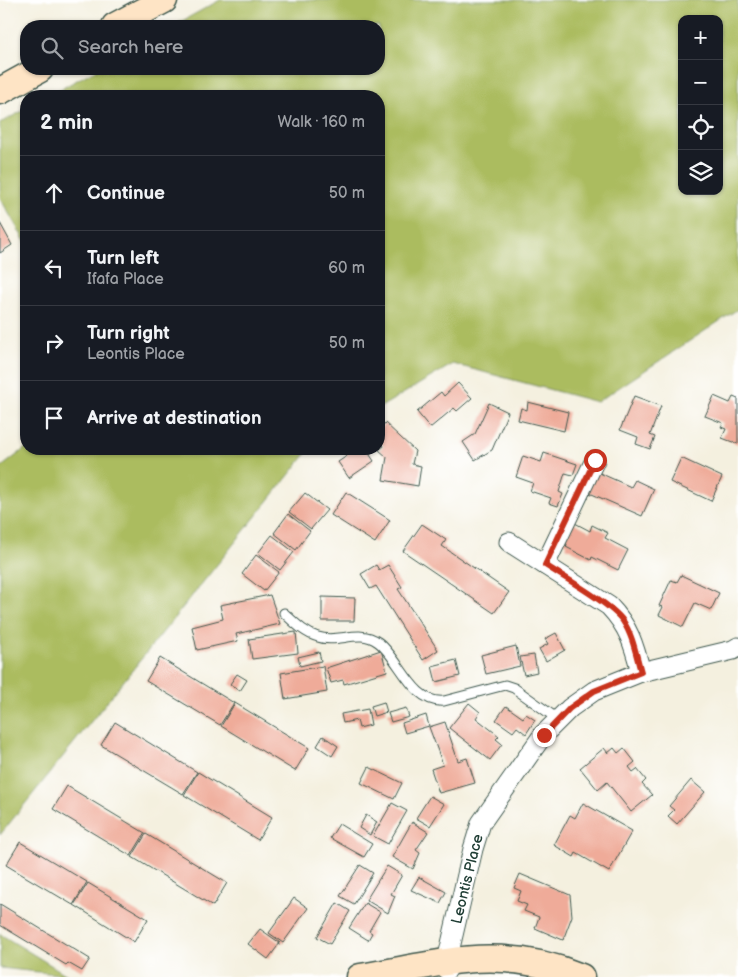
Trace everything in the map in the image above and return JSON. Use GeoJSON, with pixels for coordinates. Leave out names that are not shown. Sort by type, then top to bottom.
{"type":"FeatureCollection","features":[{"type":"Feature","properties":{"kind":"street"},"geometry":{"type":"LineString","coordinates":[[126,20],[164,0]]}},
{"type":"Feature","properties":{"kind":"street"},"geometry":{"type":"LineString","coordinates":[[0,91],[29,75]]}},
{"type":"Feature","properties":{"kind":"street"},"geometry":{"type":"LineString","coordinates":[[545,565],[595,460]]}},
{"type":"Feature","properties":{"kind":"street"},"geometry":{"type":"LineString","coordinates":[[509,542],[609,606],[622,620],[634,644],[641,672]]}},
{"type":"Feature","properties":{"kind":"street","name":"Leontis Place"},"geometry":{"type":"LineString","coordinates":[[447,965],[472,849],[482,823],[544,735],[594,691],[641,672],[737,648]]}},
{"type":"Feature","properties":{"kind":"street"},"geometry":{"type":"LineString","coordinates":[[360,977],[447,965],[478,958],[514,959],[549,966],[580,977]]}},
{"type":"Feature","properties":{"kind":"street"},"geometry":{"type":"LineString","coordinates":[[447,965],[509,971],[539,977]]}},
{"type":"Feature","properties":{"kind":"lane"},"geometry":{"type":"LineString","coordinates":[[284,613],[299,627],[318,637],[362,636],[376,640],[424,696],[444,701],[505,685],[514,688],[559,720]]}},
{"type":"Feature","properties":{"kind":"green space"},"geometry":{"type":"Polygon","coordinates":[[[220,0],[738,0],[738,309],[597,402],[453,364],[385,404],[385,90],[59,90],[86,75],[385,75],[385,20],[184,20],[220,0]]]}},
{"type":"Feature","properties":{"kind":"green space"},"geometry":{"type":"Polygon","coordinates":[[[20,112],[20,233],[0,198],[0,123],[20,112]]]}},
{"type":"Feature","properties":{"kind":"green space"},"geometry":{"type":"Polygon","coordinates":[[[20,453],[20,455],[305,455],[0,835],[0,468],[20,453]]]}},
{"type":"Feature","properties":{"kind":"green space"},"geometry":{"type":"Polygon","coordinates":[[[0,934],[67,975],[0,968],[0,934]]]}},
{"type":"Feature","properties":{"kind":"building"},"geometry":{"type":"Polygon","coordinates":[[[0,223],[12,245],[0,253],[0,223]]]}},
{"type":"Feature","properties":{"kind":"building"},"geometry":{"type":"Polygon","coordinates":[[[458,383],[472,398],[457,411],[454,408],[430,428],[417,412],[441,392],[444,396],[458,383]]]}},
{"type":"Feature","properties":{"kind":"building"},"geometry":{"type":"Polygon","coordinates":[[[634,396],[661,406],[650,435],[655,437],[650,449],[636,444],[638,437],[620,430],[634,396]]]}},
{"type":"Feature","properties":{"kind":"building"},"geometry":{"type":"Polygon","coordinates":[[[714,396],[730,403],[733,397],[738,399],[738,444],[722,438],[726,429],[721,427],[723,423],[705,416],[714,396]]]}},
{"type":"Feature","properties":{"kind":"building"},"geometry":{"type":"Polygon","coordinates":[[[528,402],[568,412],[564,431],[518,420],[521,408],[527,410],[528,402]]]}},
{"type":"Feature","properties":{"kind":"building"},"geometry":{"type":"Polygon","coordinates":[[[489,403],[508,412],[492,450],[475,460],[463,442],[475,434],[489,403]]]}},
{"type":"Feature","properties":{"kind":"building"},"geometry":{"type":"Polygon","coordinates":[[[385,423],[415,451],[412,464],[421,466],[418,486],[383,480],[387,457],[385,455],[385,423]]]}},
{"type":"Feature","properties":{"kind":"building"},"geometry":{"type":"Polygon","coordinates":[[[544,453],[577,464],[573,475],[565,473],[559,492],[563,494],[558,506],[549,503],[551,498],[530,491],[533,483],[516,477],[523,456],[541,462],[544,453]]]}},
{"type":"Feature","properties":{"kind":"building"},"geometry":{"type":"Polygon","coordinates":[[[370,455],[374,461],[349,478],[338,462],[347,456],[370,455]]]}},
{"type":"Feature","properties":{"kind":"building"},"geometry":{"type":"Polygon","coordinates":[[[681,458],[722,477],[711,501],[670,482],[681,458]]]}},
{"type":"Feature","properties":{"kind":"building"},"geometry":{"type":"Polygon","coordinates":[[[595,471],[631,487],[635,480],[654,489],[642,516],[585,491],[595,471]]]}},
{"type":"Feature","properties":{"kind":"building"},"geometry":{"type":"Polygon","coordinates":[[[346,492],[390,520],[375,543],[331,515],[346,492]]]}},
{"type":"Feature","properties":{"kind":"building"},"geometry":{"type":"Polygon","coordinates":[[[305,493],[327,510],[311,529],[289,512],[305,493]]]}},
{"type":"Feature","properties":{"kind":"building"},"geometry":{"type":"Polygon","coordinates":[[[288,514],[310,531],[296,550],[274,533],[288,514]]]}},
{"type":"Feature","properties":{"kind":"building"},"geometry":{"type":"Polygon","coordinates":[[[573,522],[590,531],[592,525],[608,533],[605,538],[628,550],[618,570],[592,557],[591,560],[566,547],[567,544],[563,541],[573,522]]]}},
{"type":"Feature","properties":{"kind":"building"},"geometry":{"type":"Polygon","coordinates":[[[422,524],[446,540],[442,546],[509,592],[494,613],[403,551],[422,524]]]}},
{"type":"Feature","properties":{"kind":"building"},"geometry":{"type":"Polygon","coordinates":[[[272,535],[294,552],[280,570],[258,553],[272,535]]]}},
{"type":"Feature","properties":{"kind":"building"},"geometry":{"type":"Polygon","coordinates":[[[256,555],[279,572],[264,591],[242,574],[256,555]]]}},
{"type":"Feature","properties":{"kind":"building"},"geometry":{"type":"Polygon","coordinates":[[[376,565],[379,570],[388,565],[402,587],[398,589],[438,650],[423,660],[376,586],[370,589],[361,574],[376,565]]]}},
{"type":"Feature","properties":{"kind":"building"},"geometry":{"type":"Polygon","coordinates":[[[681,575],[719,593],[711,610],[695,603],[683,627],[659,615],[663,607],[659,606],[671,580],[677,582],[681,575]]]}},
{"type":"Feature","properties":{"kind":"building"},"geometry":{"type":"Polygon","coordinates":[[[270,595],[280,624],[236,634],[238,641],[197,650],[192,627],[223,619],[220,605],[270,595]]]}},
{"type":"Feature","properties":{"kind":"building"},"geometry":{"type":"Polygon","coordinates":[[[322,597],[355,598],[354,621],[322,621],[322,597]]]}},
{"type":"Feature","properties":{"kind":"building"},"geometry":{"type":"Polygon","coordinates":[[[296,632],[298,653],[252,659],[249,639],[296,632]]]}},
{"type":"Feature","properties":{"kind":"building"},"geometry":{"type":"Polygon","coordinates":[[[556,633],[565,650],[546,661],[539,649],[548,644],[545,639],[556,633]]]}},
{"type":"Feature","properties":{"kind":"building"},"geometry":{"type":"Polygon","coordinates":[[[516,646],[520,666],[486,674],[481,655],[516,646]]]}},
{"type":"Feature","properties":{"kind":"building"},"geometry":{"type":"Polygon","coordinates":[[[381,650],[387,671],[344,684],[343,680],[331,683],[326,668],[381,650]]]}},
{"type":"Feature","properties":{"kind":"building"},"geometry":{"type":"Polygon","coordinates":[[[319,652],[321,661],[300,666],[298,657],[319,652]]]}},
{"type":"Feature","properties":{"kind":"building"},"geometry":{"type":"Polygon","coordinates":[[[534,655],[537,672],[524,675],[520,657],[534,655]]]}},
{"type":"Feature","properties":{"kind":"building"},"geometry":{"type":"Polygon","coordinates":[[[160,658],[234,703],[220,725],[146,681],[160,658]]]}},
{"type":"Feature","properties":{"kind":"building"},"geometry":{"type":"Polygon","coordinates":[[[456,660],[460,676],[436,682],[432,666],[456,660]]]}},
{"type":"Feature","properties":{"kind":"building"},"geometry":{"type":"Polygon","coordinates":[[[323,666],[327,692],[285,699],[281,673],[323,666]]]}},
{"type":"Feature","properties":{"kind":"building"},"geometry":{"type":"Polygon","coordinates":[[[237,674],[247,680],[240,691],[230,684],[237,674]]]}},
{"type":"Feature","properties":{"kind":"building"},"geometry":{"type":"Polygon","coordinates":[[[384,702],[387,712],[374,716],[371,706],[384,702]]]}},
{"type":"Feature","properties":{"kind":"building"},"geometry":{"type":"Polygon","coordinates":[[[235,703],[309,748],[295,771],[221,726],[235,703]]]}},
{"type":"Feature","properties":{"kind":"building"},"geometry":{"type":"Polygon","coordinates":[[[469,703],[480,712],[476,718],[499,736],[496,739],[502,744],[490,760],[449,728],[469,703]]]}},
{"type":"Feature","properties":{"kind":"building"},"geometry":{"type":"Polygon","coordinates":[[[506,706],[523,718],[526,714],[535,720],[526,734],[517,727],[513,732],[496,720],[506,706]]]}},
{"type":"Feature","properties":{"kind":"building"},"geometry":{"type":"Polygon","coordinates":[[[406,708],[409,717],[391,722],[388,713],[406,708]]]}},
{"type":"Feature","properties":{"kind":"building"},"geometry":{"type":"Polygon","coordinates":[[[368,709],[371,725],[359,728],[357,720],[343,723],[341,714],[368,709]]]}},
{"type":"Feature","properties":{"kind":"building"},"geometry":{"type":"Polygon","coordinates":[[[426,715],[429,726],[405,733],[402,723],[426,715]]]}},
{"type":"Feature","properties":{"kind":"building"},"geometry":{"type":"Polygon","coordinates":[[[115,722],[197,772],[183,794],[101,745],[115,722]]]}},
{"type":"Feature","properties":{"kind":"building"},"geometry":{"type":"Polygon","coordinates":[[[445,722],[458,761],[467,758],[475,783],[439,793],[431,769],[443,765],[429,727],[445,722]]]}},
{"type":"Feature","properties":{"kind":"building"},"geometry":{"type":"Polygon","coordinates":[[[323,736],[338,746],[332,756],[317,746],[323,736]]]}},
{"type":"Feature","properties":{"kind":"building"},"geometry":{"type":"Polygon","coordinates":[[[604,748],[608,753],[614,748],[618,753],[624,748],[635,762],[629,767],[633,772],[637,769],[646,780],[642,784],[652,795],[631,812],[607,782],[598,790],[580,768],[604,748]]]}},
{"type":"Feature","properties":{"kind":"building"},"geometry":{"type":"Polygon","coordinates":[[[369,767],[402,783],[394,799],[361,783],[369,767]]]}},
{"type":"Feature","properties":{"kind":"building"},"geometry":{"type":"Polygon","coordinates":[[[198,772],[272,817],[258,840],[184,795],[198,772]]]}},
{"type":"Feature","properties":{"kind":"building"},"geometry":{"type":"Polygon","coordinates":[[[691,780],[705,792],[677,824],[668,816],[674,810],[669,806],[691,780]]]}},
{"type":"Feature","properties":{"kind":"building"},"geometry":{"type":"Polygon","coordinates":[[[67,786],[145,833],[131,856],[53,809],[67,786]]]}},
{"type":"Feature","properties":{"kind":"building"},"geometry":{"type":"Polygon","coordinates":[[[430,796],[444,804],[430,826],[416,818],[430,796]]]}},
{"type":"Feature","properties":{"kind":"building"},"geometry":{"type":"Polygon","coordinates":[[[392,803],[407,811],[388,844],[373,836],[392,803]]]}},
{"type":"Feature","properties":{"kind":"building"},"geometry":{"type":"Polygon","coordinates":[[[583,803],[632,831],[609,872],[576,853],[574,857],[554,845],[570,815],[575,818],[583,803]]]}},
{"type":"Feature","properties":{"kind":"building"},"geometry":{"type":"Polygon","coordinates":[[[366,815],[377,822],[370,835],[359,828],[366,815]]]}},
{"type":"Feature","properties":{"kind":"building"},"geometry":{"type":"Polygon","coordinates":[[[412,822],[428,832],[416,850],[420,853],[413,869],[392,857],[412,822]]]}},
{"type":"Feature","properties":{"kind":"building"},"geometry":{"type":"Polygon","coordinates":[[[339,824],[372,844],[364,857],[330,838],[339,824]]]}},
{"type":"Feature","properties":{"kind":"building"},"geometry":{"type":"Polygon","coordinates":[[[146,834],[227,883],[213,906],[132,857],[146,834]]]}},
{"type":"Feature","properties":{"kind":"building"},"geometry":{"type":"Polygon","coordinates":[[[20,842],[87,882],[73,905],[6,865],[20,842]]]}},
{"type":"Feature","properties":{"kind":"building"},"geometry":{"type":"Polygon","coordinates":[[[360,865],[373,873],[354,904],[340,896],[360,865]]]}},
{"type":"Feature","properties":{"kind":"building"},"geometry":{"type":"Polygon","coordinates":[[[387,866],[402,875],[391,894],[395,896],[388,913],[366,900],[387,866]]]}},
{"type":"Feature","properties":{"kind":"building"},"geometry":{"type":"Polygon","coordinates":[[[520,874],[570,895],[572,916],[563,940],[535,928],[539,917],[524,911],[527,905],[517,901],[521,891],[514,888],[520,874]]]}},
{"type":"Feature","properties":{"kind":"building"},"geometry":{"type":"Polygon","coordinates":[[[419,877],[446,892],[440,903],[411,890],[419,877]]]}},
{"type":"Feature","properties":{"kind":"building"},"geometry":{"type":"Polygon","coordinates":[[[88,883],[148,919],[134,942],[74,905],[88,883]]]}},
{"type":"Feature","properties":{"kind":"building"},"geometry":{"type":"Polygon","coordinates":[[[294,898],[308,908],[283,943],[269,933],[294,898]]]}},
{"type":"Feature","properties":{"kind":"building"},"geometry":{"type":"Polygon","coordinates":[[[337,903],[350,911],[330,944],[317,937],[337,903]]]}},
{"type":"Feature","properties":{"kind":"building"},"geometry":{"type":"Polygon","coordinates":[[[365,903],[380,912],[369,931],[372,933],[368,940],[349,928],[365,903]]]}},
{"type":"Feature","properties":{"kind":"building"},"geometry":{"type":"Polygon","coordinates":[[[0,904],[90,959],[82,971],[68,963],[66,965],[0,925],[0,904]]]}},
{"type":"Feature","properties":{"kind":"building"},"geometry":{"type":"Polygon","coordinates":[[[260,929],[280,943],[268,959],[248,944],[260,929]]]}},
{"type":"Feature","properties":{"kind":"route"},"geometry":{"type":"LineString","coordinates":[[544,735],[570,708],[594,691],[641,672],[634,644],[622,620],[609,606],[545,565],[595,460]]}}]}
